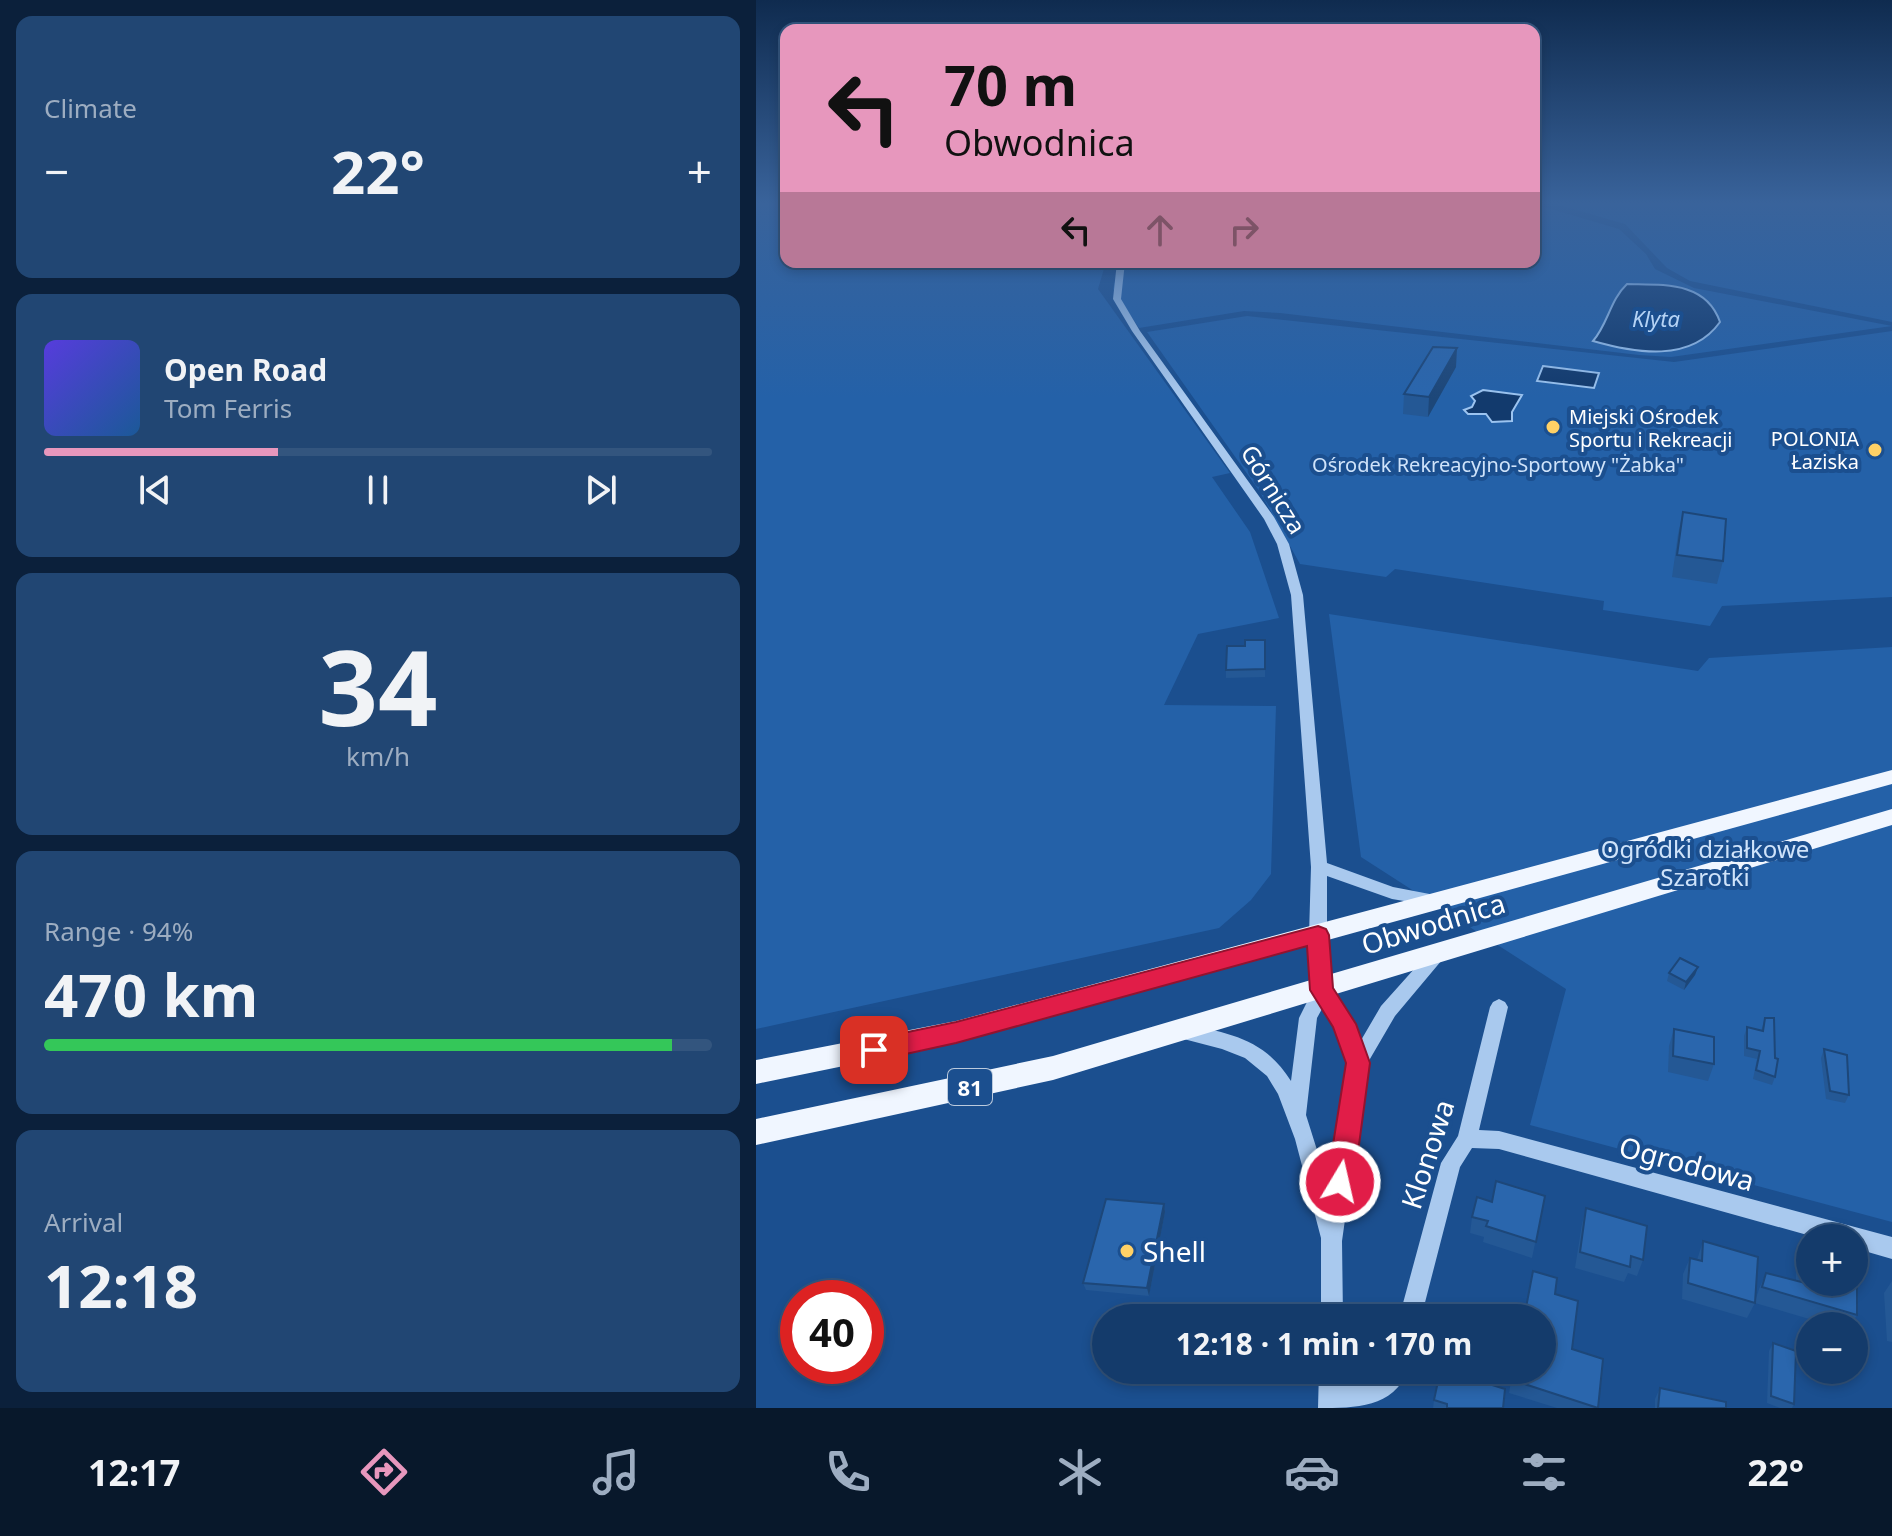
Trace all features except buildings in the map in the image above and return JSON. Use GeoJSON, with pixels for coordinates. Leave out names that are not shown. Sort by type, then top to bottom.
{"type":"FeatureCollection","features":[{"type":"Feature","properties":{"kind":"main road","name":"Obwodnica"},"geometry":{"type":"LineString","coordinates":[[756,1072],[956,1032],[1892,777]]}},
{"type":"Feature","properties":{"kind":"main road","name":"Obwodnica"},"geometry":{"type":"LineString","coordinates":[[756,1132],[1053,1068],[1892,817]]}},
{"type":"Feature","properties":{"kind":"street","name":"Górnicza"},"geometry":{"type":"LineString","coordinates":[[1120,268],[1117,299],[1123,310],[1255,495],[1283,544],[1297,595],[1319,867],[1318,935],[1322,990]]}},
{"type":"Feature","properties":{"kind":"street"},"geometry":{"type":"LineString","coordinates":[[1319,867],[1392,893],[1436,900]]}},
{"type":"Feature","properties":{"kind":"street"},"geometry":{"type":"LineString","coordinates":[[1332,1304],[1331,1241],[1358,1063],[1388,1011],[1438,954]]}},
{"type":"Feature","properties":{"kind":"street"},"geometry":{"type":"LineString","coordinates":[[1322,990],[1344,1024],[1358,1063]]}},
{"type":"Feature","properties":{"kind":"street"},"geometry":{"type":"LineString","coordinates":[[1297,1114],[1308,1018],[1322,990]]}},
{"type":"Feature","properties":{"kind":"street","name":"Klonowa"},"geometry":{"type":"LineString","coordinates":[[1414,1304],[1451,1163],[1467,1139],[1499,1007]]}},
{"type":"Feature","properties":{"kind":"street"},"geometry":{"type":"LineString","coordinates":[[1182,1031],[1220,1041],[1260,1057],[1272,1069],[1297,1114],[1331,1241]]}},
{"type":"Feature","properties":{"kind":"street","name":"Ogrodowa"},"geometry":{"type":"LineString","coordinates":[[1467,1139],[1499,1140],[1892,1248]]}},
{"type":"Feature","properties":{"kind":"street"},"geometry":{"type":"LineString","coordinates":[[1331,1384],[1330,1404],[1381,1390],[1386,1384]]}},
{"type":"Feature","properties":{"kind":"green space"},"geometry":{"type":"Polygon","coordinates":[[[756,267],[1104,268],[1098,289],[1230,473],[1212,477],[1250,532],[1279,618],[1198,634],[1164,705],[1276,706],[1271,874],[1251,900],[1219,928],[756,1029],[756,267]]]}},
{"type":"Feature","properties":{"kind":"green space"},"geometry":{"type":"Polygon","coordinates":[[[1654,267],[1694,288],[1892,326],[1671,357],[1244,311],[1139,328],[1113,289],[1118,268],[1654,267]]]}},
{"type":"Feature","properties":{"kind":"green space"},"geometry":{"type":"Polygon","coordinates":[[[1892,267],[1892,322],[1690,281],[1667,268],[1892,267]]]}},
{"type":"Feature","properties":{"kind":"green space","name":"Miejski Ośrodek Sportu i Rekreacji"},"geometry":{"type":"Polygon","coordinates":[[[1247,316],[1674,362],[1892,331],[1892,597],[1722,606],[1710,626],[1603,610],[1604,601],[1395,569],[1386,577],[1300,564],[1260,492],[1147,332],[1247,316]]]}},
{"type":"Feature","properties":{"kind":"green space","name":"Ogródki działkowe Szarotki"},"geometry":{"type":"Polygon","coordinates":[[[1329,614],[1698,671],[1709,658],[1892,647],[1892,1222],[1530,1125],[1566,989],[1361,857],[1329,614]]]}},
{"type":"Feature","properties":{"kind":"water","name":"Klyta"},"geometry":{"type":"Polygon","coordinates":[[[1627,284],[1669,286],[1694,292],[1705,299],[1720,322],[1694,344],[1678,349],[1644,351],[1593,341],[1627,284]]]}},
{"type":"Feature","properties":{"kind":"water"},"geometry":{"type":"Polygon","coordinates":[[[1543,366],[1599,373],[1594,388],[1537,381],[1543,366]]]}},
{"type":"Feature","properties":{"kind":"water"},"geometry":{"type":"Polygon","coordinates":[[[1483,390],[1522,395],[1512,412],[1512,421],[1492,422],[1486,414],[1468,414],[1464,410],[1472,407],[1475,401],[1471,396],[1483,390]]]}},
{"type":"Feature","properties":{"kind":"place","name":"Miejski Ośrodek Sportu i Rekreacji"},"geometry":{"type":"Point","coordinates":[1553,427]}},
{"type":"Feature","properties":{"kind":"place","name":"POLONIA Łaziska"},"geometry":{"type":"Point","coordinates":[1875,450]}},
{"type":"Feature","properties":{"kind":"place","name":"Shell"},"geometry":{"type":"Point","coordinates":[1127,1251]}},
{"type":"Feature","properties":{"kind":"route"},"geometry":{"type":"LineString","coordinates":[[874,1050],[956,1032],[1318,935],[1322,990],[1344,1024],[1358,1063],[1340,1182]]}},
{"type":"Feature","properties":{"kind":"park label","name":"Ośrodek Rekreacyjno-Sportowy \"Żabka\""},"geometry":{"type":"Point","coordinates":[1498,464]}}]}
